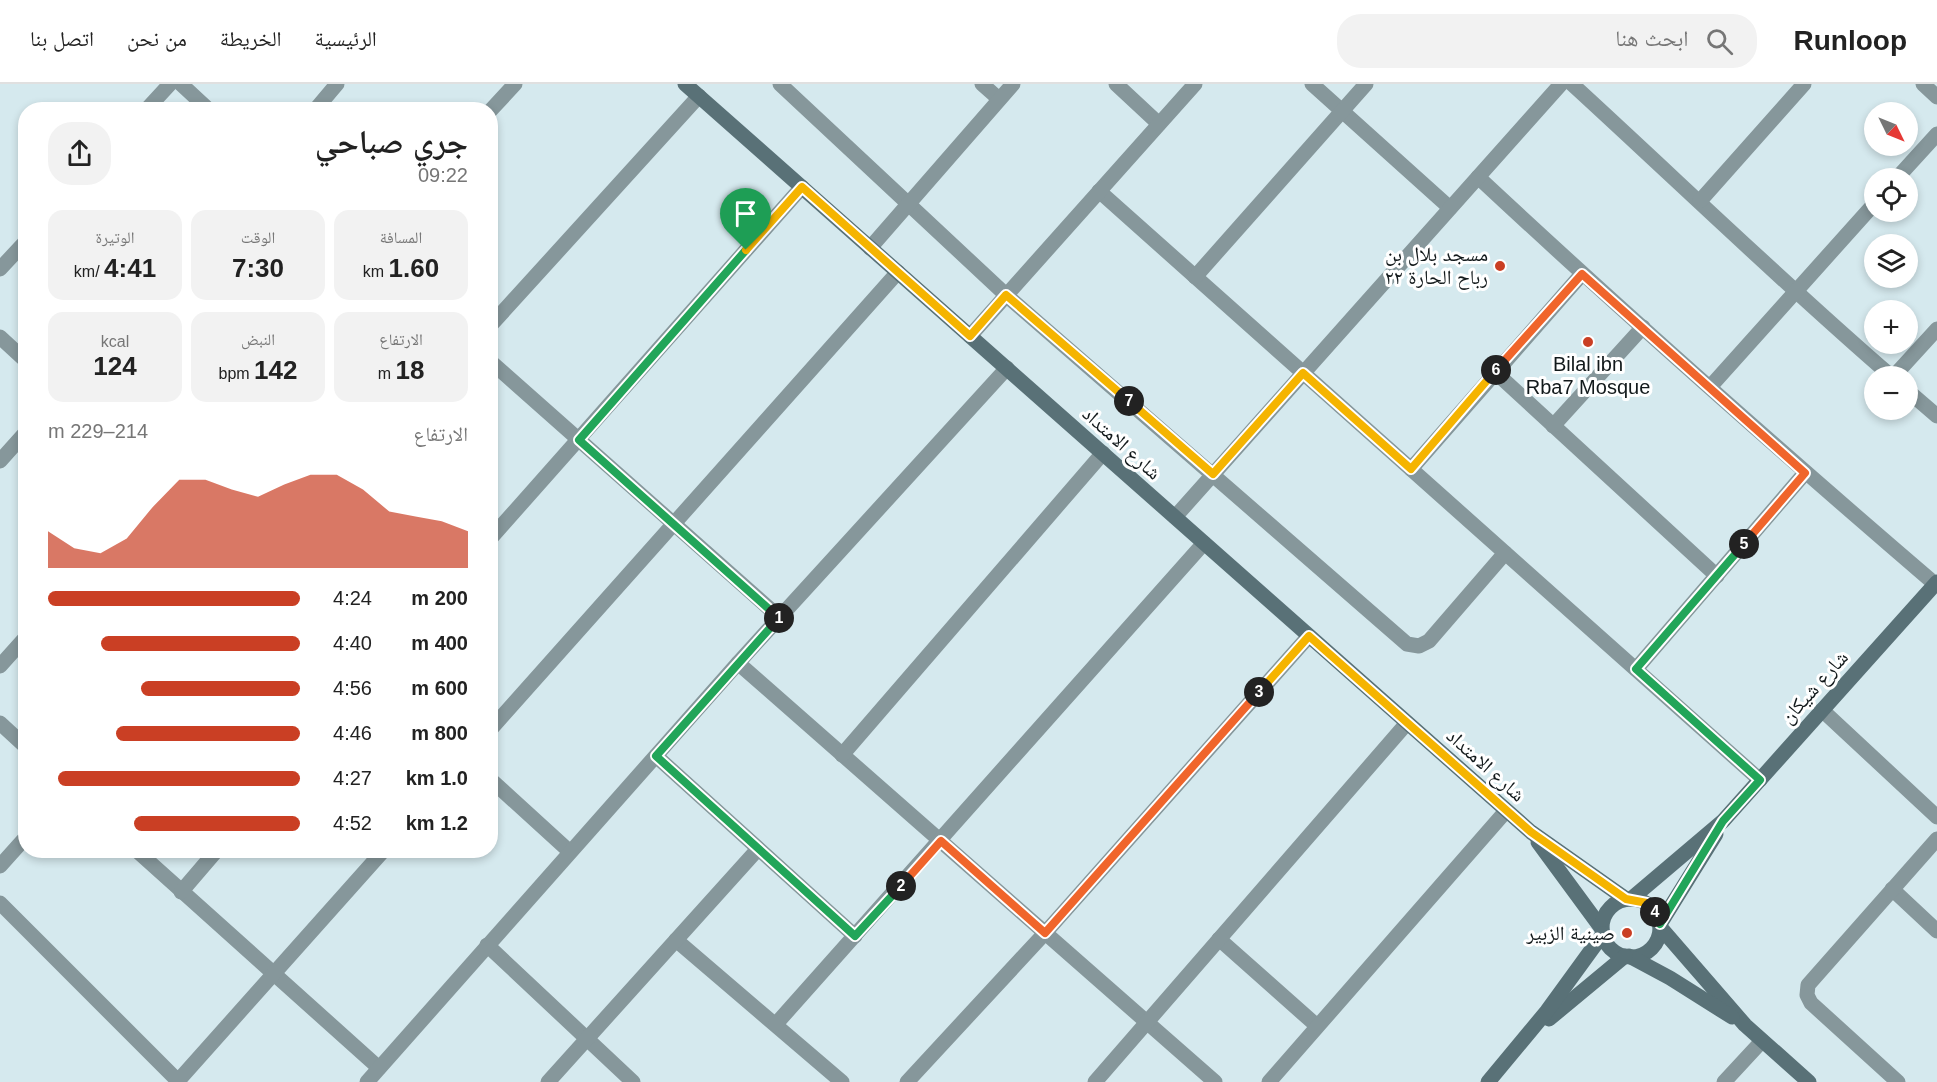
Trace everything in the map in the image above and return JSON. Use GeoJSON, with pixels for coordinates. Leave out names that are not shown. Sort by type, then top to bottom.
{"type":"FeatureCollection","features":[{"type":"Feature","properties":{"kind":"street"},"geometry":{"type":"LineString","coordinates":[[154,102],[170,84]]}},
{"type":"Feature","properties":{"kind":"street"},"geometry":{"type":"LineString","coordinates":[[181,84],[200,102]]}},
{"type":"Feature","properties":{"kind":"street"},"geometry":{"type":"LineString","coordinates":[[322,102],[337,84]]}},
{"type":"Feature","properties":{"kind":"street"},"geometry":{"type":"LineString","coordinates":[[498,102],[514,84]]}},
{"type":"Feature","properties":{"kind":"street","name":"شارع الامتداد"},"geometry":{"type":"LineString","coordinates":[[686,84],[1506,811],[1531,832],[1629,899]]}},
{"type":"Feature","properties":{"kind":"street"},"geometry":{"type":"LineString","coordinates":[[780,84],[1006,295],[1407,644],[1419,646],[1429,640],[1505,553]]}},
{"type":"Feature","properties":{"kind":"street"},"geometry":{"type":"LineString","coordinates":[[982,84],[999,99]]}},
{"type":"Feature","properties":{"kind":"street"},"geometry":{"type":"LineString","coordinates":[[870,248],[1013,84]]}},
{"type":"Feature","properties":{"kind":"street"},"geometry":{"type":"LineString","coordinates":[[1116,84],[1159,124]]}},
{"type":"Feature","properties":{"kind":"street"},"geometry":{"type":"LineString","coordinates":[[970,336],[1195,84]]}},
{"type":"Feature","properties":{"kind":"street"},"geometry":{"type":"LineString","coordinates":[[1312,84],[1450,208]]}},
{"type":"Feature","properties":{"kind":"street"},"geometry":{"type":"LineString","coordinates":[[1195,277],[1366,84]]}},
{"type":"Feature","properties":{"kind":"street"},"geometry":{"type":"LineString","coordinates":[[1175,517],[1561,84]]}},
{"type":"Feature","properties":{"kind":"street"},"geometry":{"type":"LineString","coordinates":[[1572,84],[1700,201],[1795,293],[1881,366]]}},
{"type":"Feature","properties":{"kind":"street"},"geometry":{"type":"LineString","coordinates":[[1700,201],[1804,84]]}},
{"type":"Feature","properties":{"kind":"street"},"geometry":{"type":"LineString","coordinates":[[1923,84],[1937,97]]}},
{"type":"Feature","properties":{"kind":"street"},"geometry":{"type":"LineString","coordinates":[[498,317],[699,96]]}},
{"type":"Feature","properties":{"kind":"street"},"geometry":{"type":"LineString","coordinates":[[1906,168],[1937,134]]}},
{"type":"Feature","properties":{"kind":"street"},"geometry":{"type":"LineString","coordinates":[[1478,177],[1582,274],[1805,473],[1936,583]]}},
{"type":"Feature","properties":{"kind":"street"},"geometry":{"type":"LineString","coordinates":[[498,530],[802,187]]}},
{"type":"Feature","properties":{"kind":"street"},"geometry":{"type":"LineString","coordinates":[[1099,191],[1760,780]]}},
{"type":"Feature","properties":{"kind":"street"},"geometry":{"type":"LineString","coordinates":[[1710,387],[1864,215]]}},
{"type":"Feature","properties":{"kind":"street"},"geometry":{"type":"LineString","coordinates":[[0,269],[18,250]]}},
{"type":"Feature","properties":{"kind":"street"},"geometry":{"type":"LineString","coordinates":[[498,721],[898,272]]}},
{"type":"Feature","properties":{"kind":"street"},"geometry":{"type":"LineString","coordinates":[[1411,469],[1494,371],[1582,274]]}},
{"type":"Feature","properties":{"kind":"street"},"geometry":{"type":"LineString","coordinates":[[1553,426],[1643,327]]}},
{"type":"Feature","properties":{"kind":"street"},"geometry":{"type":"LineString","coordinates":[[1902,366],[1937,329]]}},
{"type":"Feature","properties":{"kind":"street"},"geometry":{"type":"LineString","coordinates":[[0,338],[18,354]]}},
{"type":"Feature","properties":{"kind":"street"},"geometry":{"type":"LineString","coordinates":[[498,368],[779,617]]}},
{"type":"Feature","properties":{"kind":"street"},"geometry":{"type":"LineString","coordinates":[[367,1082],[569,851],[1006,368]]}},
{"type":"Feature","properties":{"kind":"street"},"geometry":{"type":"LineString","coordinates":[[1494,371],[1717,576]]}},
{"type":"Feature","properties":{"kind":"street"},"geometry":{"type":"LineString","coordinates":[[1918,400],[1937,417]]}},
{"type":"Feature","properties":{"kind":"street"},"geometry":{"type":"LineString","coordinates":[[0,461],[18,441]]}},
{"type":"Feature","properties":{"kind":"street"},"geometry":{"type":"LineString","coordinates":[[842,754],[1102,453]]}},
{"type":"Feature","properties":{"kind":"street"},"geometry":{"type":"LineString","coordinates":[[1636,669],[1805,473]]}},
{"type":"Feature","properties":{"kind":"street"},"geometry":{"type":"LineString","coordinates":[[776,1024],[1204,543]]}},
{"type":"Feature","properties":{"kind":"street","name":"شارع شيكان"},"geometry":{"type":"LineString","coordinates":[[1629,899],[1723,821],[1936,583]]}},
{"type":"Feature","properties":{"kind":"street"},"geometry":{"type":"LineString","coordinates":[[906,1082],[1045,933],[1309,636]]}},
{"type":"Feature","properties":{"kind":"street"},"geometry":{"type":"LineString","coordinates":[[0,666],[18,646]]}},
{"type":"Feature","properties":{"kind":"street"},"geometry":{"type":"LineString","coordinates":[[738,663],[1215,1082]]}},
{"type":"Feature","properties":{"kind":"street"},"geometry":{"type":"LineString","coordinates":[[1822,710],[1937,817]]}},
{"type":"Feature","properties":{"kind":"street"},"geometry":{"type":"LineString","coordinates":[[0,723],[18,740]]}},
{"type":"Feature","properties":{"kind":"street"},"geometry":{"type":"LineString","coordinates":[[1095,1082],[1407,723]]}},
{"type":"Feature","properties":{"kind":"street"},"geometry":{"type":"LineString","coordinates":[[656,756],[855,936]]}},
{"type":"Feature","properties":{"kind":"street"},"geometry":{"type":"LineString","coordinates":[[498,786],[569,851]]}},
{"type":"Feature","properties":{"kind":"street"},"geometry":{"type":"LineString","coordinates":[[1269,1082],[1506,811]]}},
{"type":"Feature","properties":{"kind":"street","name":"شارع شيكان"},"geometry":{"type":"LineString","coordinates":[[1660,925],[1723,821]]}},
{"type":"Feature","properties":{"kind":"street","name":"شارع الامتداد"},"geometry":{"type":"LineString","coordinates":[[1531,832],[1602,932]]}},
{"type":"Feature","properties":{"kind":"street"},"geometry":{"type":"LineString","coordinates":[[1898,1082],[1811,1003],[1807,995],[1808,985],[1937,838]]}},
{"type":"Feature","properties":{"kind":"street"},"geometry":{"type":"LineString","coordinates":[[0,866],[18,846]]}},
{"type":"Feature","properties":{"kind":"street"},"geometry":{"type":"LineString","coordinates":[[548,1082],[758,849]]}},
{"type":"Feature","properties":{"kind":"street"},"geometry":{"type":"LineString","coordinates":[[145,858],[379,1068]]}},
{"type":"Feature","properties":{"kind":"street"},"geometry":{"type":"LineString","coordinates":[[181,892],[210,858]]}},
{"type":"Feature","properties":{"kind":"street"},"geometry":{"type":"LineString","coordinates":[[0,903],[179,1082],[377,858]]}},
{"type":"Feature","properties":{"kind":"street"},"geometry":{"type":"LineString","coordinates":[[1892,889],[1937,931]]}},
{"type":"Feature","properties":{"kind":"street"},"geometry":{"type":"LineString","coordinates":[[1488,1082],[1518,1048],[1602,932],[1603,921],[1611,907],[1629,899],[1647,903],[1653,909],[1660,925],[1745,1025],[1809,1082]]}},
{"type":"Feature","properties":{"kind":"street"},"geometry":{"type":"LineString","coordinates":[[1518,1048],[1581,991],[1627,956],[1637,956],[1651,949],[1656,942],[1660,925]]}},
{"type":"Feature","properties":{"kind":"street"},"geometry":{"type":"LineString","coordinates":[[1602,932],[1613,950],[1670,978],[1745,1025]]}},
{"type":"Feature","properties":{"kind":"street"},"geometry":{"type":"LineString","coordinates":[[1219,939],[1317,1026]]}},
{"type":"Feature","properties":{"kind":"street"},"geometry":{"type":"LineString","coordinates":[[676,940],[842,1082]]}},
{"type":"Feature","properties":{"kind":"street"},"geometry":{"type":"LineString","coordinates":[[487,945],[633,1082]]}},
{"type":"Feature","properties":{"kind":"street"},"geometry":{"type":"LineString","coordinates":[[1724,1082],[1762,1041]]}},
{"type":"Feature","properties":{"kind":"place","name":"مسجد بلال بن رباح الحارة ٢٢"},"geometry":{"type":"Point","coordinates":[1500,266]}},
{"type":"Feature","properties":{"kind":"place","name":"Bilal ibn Rba7 Mosque"},"geometry":{"type":"Point","coordinates":[1588,342]}},
{"type":"Feature","properties":{"kind":"place","name":"صينية الزبير"},"geometry":{"type":"Point","coordinates":[1627,933]}},
{"type":"Feature","properties":{"kind":"route"},"geometry":{"type":"LineString","coordinates":[[802,187],[970,336],[1006,295],[1213,474],[1303,373],[1411,469],[1494,371],[1582,274],[1805,473],[1636,669],[1760,780],[1723,821],[1660,924],[1658,916],[1647,903],[1626,899],[1531,832],[1309,636],[1045,933],[941,841],[855,936],[656,756],[779,617],[579,440],[746,250],[802,187]]}}]}
